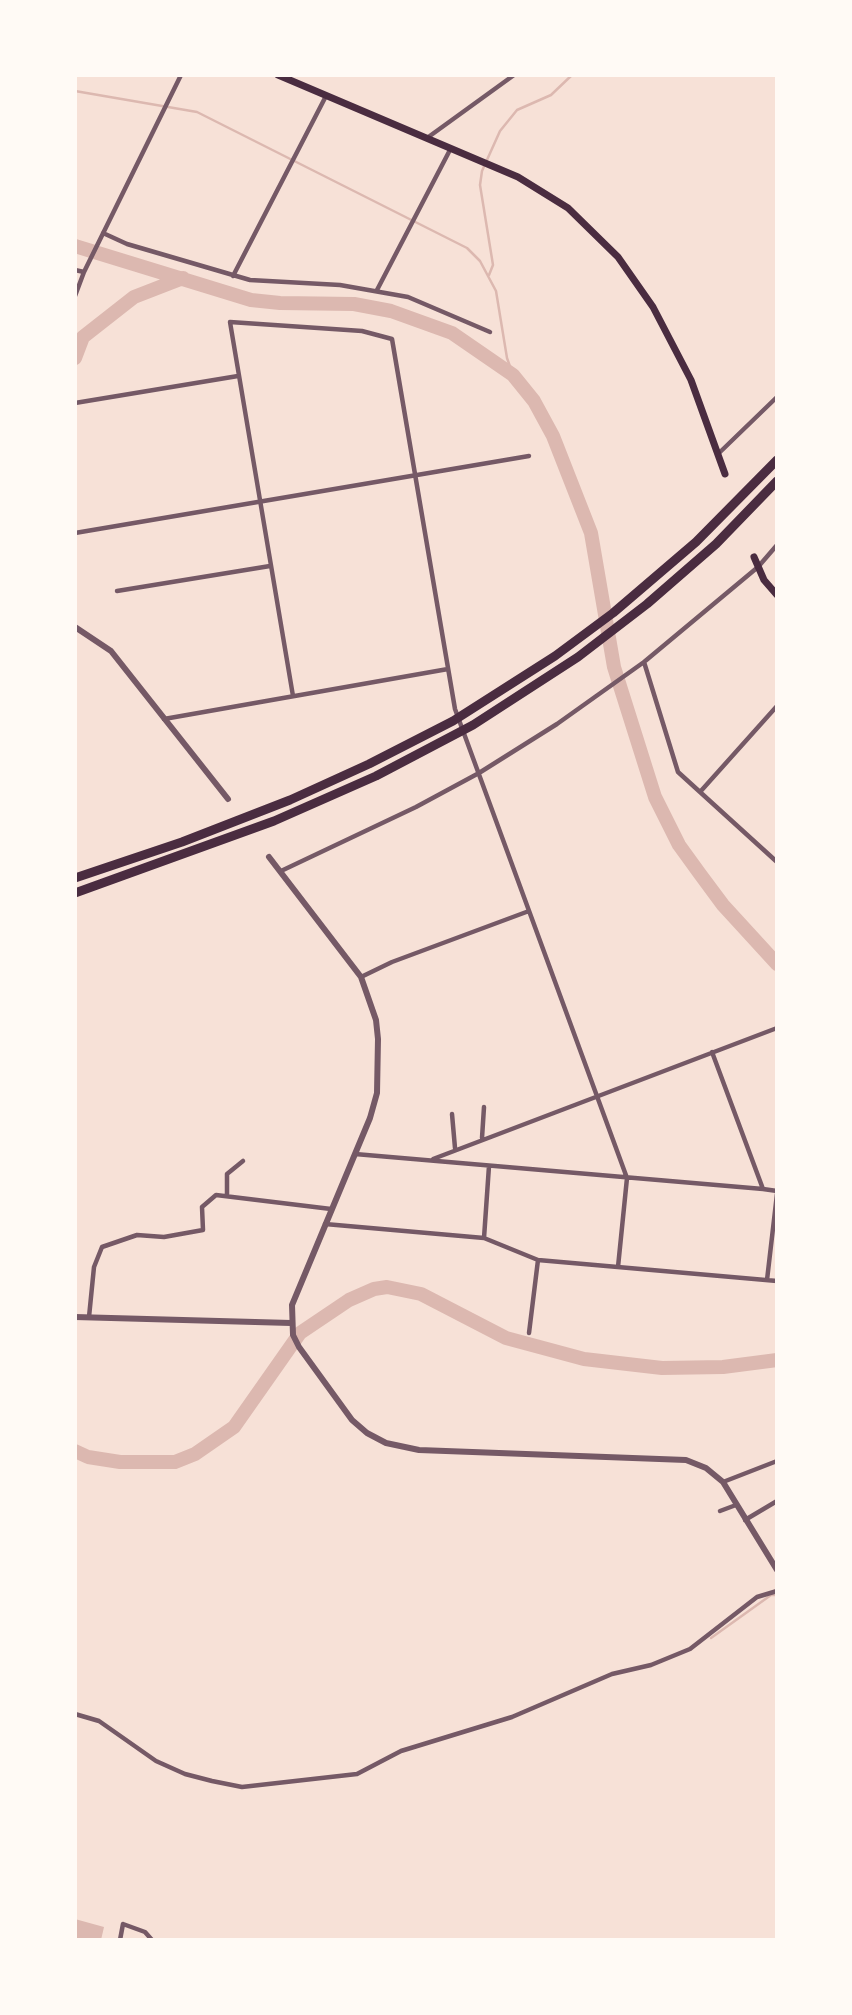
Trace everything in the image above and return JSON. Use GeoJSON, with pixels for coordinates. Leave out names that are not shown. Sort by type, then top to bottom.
{"type":"FeatureCollection","features":[{"type":"Feature","properties":{"kind":"highway"},"geometry":{"type":"LineString","coordinates":[[75,878],[241,820],[358,769],[419,738],[555,656],[639,592],[696,542],[777,460]]}},
{"type":"Feature","properties":{"kind":"highway"},"geometry":{"type":"LineString","coordinates":[[75,892],[191,854],[274,821],[425,751],[528,692],[647,604],[716,544],[777,481]]}},
{"type":"Feature","properties":{"kind":"main road"},"geometry":{"type":"LineString","coordinates":[[278,75],[451,148],[543,191],[568,208],[618,257],[636,279],[675,345],[725,474]]}},
{"type":"Feature","properties":{"kind":"main road"},"geometry":{"type":"LineString","coordinates":[[754,557],[777,595]]}},
{"type":"Feature","properties":{"kind":"street"},"geometry":{"type":"LineString","coordinates":[[75,296],[85,269],[181,75]]}},
{"type":"Feature","properties":{"kind":"street"},"geometry":{"type":"LineString","coordinates":[[428,138],[514,75]]}},
{"type":"Feature","properties":{"kind":"street"},"geometry":{"type":"LineString","coordinates":[[233,276],[326,95]]}},
{"type":"Feature","properties":{"kind":"street"},"geometry":{"type":"LineString","coordinates":[[377,290],[451,148]]}},
{"type":"Feature","properties":{"kind":"street"},"geometry":{"type":"LineString","coordinates":[[102,235],[233,276],[277,283],[377,290],[445,311],[490,332]]}},
{"type":"Feature","properties":{"kind":"street"},"geometry":{"type":"LineString","coordinates":[[75,270],[85,269]]}},
{"type":"Feature","properties":{"kind":"street"},"geometry":{"type":"LineString","coordinates":[[293,696],[230,322],[362,331],[392,339],[455,709],[599,1095],[627,1178],[618,1267]]}},
{"type":"Feature","properties":{"kind":"street"},"geometry":{"type":"LineString","coordinates":[[75,403],[238,376]]}},
{"type":"Feature","properties":{"kind":"street"},"geometry":{"type":"LineString","coordinates":[[718,454],[777,397]]}},
{"type":"Feature","properties":{"kind":"street"},"geometry":{"type":"LineString","coordinates":[[75,533],[529,456]]}},
{"type":"Feature","properties":{"kind":"street"},"geometry":{"type":"LineString","coordinates":[[281,871],[416,807],[479,773],[644,662],[758,567],[777,545]]}},
{"type":"Feature","properties":{"kind":"street"},"geometry":{"type":"LineString","coordinates":[[117,592],[270,566]]}},
{"type":"Feature","properties":{"kind":"street"},"geometry":{"type":"LineString","coordinates":[[75,627],[111,651],[228,799]]}},
{"type":"Feature","properties":{"kind":"street"},"geometry":{"type":"LineString","coordinates":[[644,662],[678,772],[777,862]]}},
{"type":"Feature","properties":{"kind":"street"},"geometry":{"type":"LineString","coordinates":[[164,719],[448,669]]}},
{"type":"Feature","properties":{"kind":"street"},"geometry":{"type":"LineString","coordinates":[[700,792],[777,706]]}},
{"type":"Feature","properties":{"kind":"street"},"geometry":{"type":"LineString","coordinates":[[269,856],[361,976],[376,1020],[379,1071],[370,1118],[296,1294],[291,1323],[299,1347],[352,1420],[367,1433],[386,1443],[419,1450],[686,1460],[705,1468],[723,1482],[777,1570]]}},
{"type":"Feature","properties":{"kind":"street"},"geometry":{"type":"LineString","coordinates":[[361,976],[391,961],[529,911]]}},
{"type":"Feature","properties":{"kind":"street"},"geometry":{"type":"LineString","coordinates":[[433,1160],[482,1138],[777,1028]]}},
{"type":"Feature","properties":{"kind":"street"},"geometry":{"type":"LineString","coordinates":[[712,1052],[763,1189]]}},
{"type":"Feature","properties":{"kind":"street"},"geometry":{"type":"LineString","coordinates":[[482,1138],[484,1107]]}},
{"type":"Feature","properties":{"kind":"street"},"geometry":{"type":"LineString","coordinates":[[452,1114],[455,1149]]}},
{"type":"Feature","properties":{"kind":"street"},"geometry":{"type":"LineString","coordinates":[[355,1154],[777,1192],[767,1280]]}},
{"type":"Feature","properties":{"kind":"street"},"geometry":{"type":"LineString","coordinates":[[227,1195],[227,1174],[243,1161]]}},
{"type":"Feature","properties":{"kind":"street"},"geometry":{"type":"LineString","coordinates":[[484,1238],[489,1166]]}},
{"type":"Feature","properties":{"kind":"street"},"geometry":{"type":"LineString","coordinates":[[89,1317],[94,1267],[102,1247],[137,1235],[164,1237],[204,1230],[202,1207],[216,1195],[331,1209]]}},
{"type":"Feature","properties":{"kind":"street"},"geometry":{"type":"LineString","coordinates":[[325,1224],[484,1238],[538,1259],[777,1281]]}},
{"type":"Feature","properties":{"kind":"street"},"geometry":{"type":"LineString","coordinates":[[529,1333],[538,1259]]}},
{"type":"Feature","properties":{"kind":"street"},"geometry":{"type":"LineString","coordinates":[[75,1317],[291,1323]]}},
{"type":"Feature","properties":{"kind":"street"},"geometry":{"type":"LineString","coordinates":[[723,1482],[777,1461]]}},
{"type":"Feature","properties":{"kind":"street"},"geometry":{"type":"LineString","coordinates":[[744,1520],[777,1501]]}},
{"type":"Feature","properties":{"kind":"street"},"geometry":{"type":"LineString","coordinates":[[720,1511],[736,1506]]}},
{"type":"Feature","properties":{"kind":"street"},"geometry":{"type":"LineString","coordinates":[[75,1714],[99,1721],[156,1761],[185,1774],[212,1781],[256,1786],[357,1774],[401,1751],[512,1717],[612,1674],[651,1665],[690,1649],[757,1597],[777,1591]]}},
{"type":"Feature","properties":{"kind":"street"},"geometry":{"type":"LineString","coordinates":[[120,1940],[123,1924],[145,1932],[152,1940]]}},
{"type":"Feature","properties":{"kind":"shaded area"},"geometry":{"type":"Polygon","coordinates":[[[75,1919],[104,1927],[101,1940],[75,1940],[75,1919]]]}},
{"type":"Feature","properties":{"kind":"waterway"},"geometry":{"type":"LineString","coordinates":[[489,275],[493,265],[480,185],[482,171],[500,131],[517,110],[551,95],[572,75]]}},
{"type":"Feature","properties":{"kind":"waterway"},"geometry":{"type":"LineString","coordinates":[[75,91],[197,112],[467,248],[480,261],[496,291],[507,358],[513,375]]}},
{"type":"Feature","properties":{"kind":"waterway"},"geometry":{"type":"LineString","coordinates":[[75,246],[251,300],[354,304],[391,311],[452,333],[513,375],[534,401],[553,436],[591,533],[614,667],[655,797],[679,845],[700,874],[723,905],[777,964]]}},
{"type":"Feature","properties":{"kind":"waterway"},"geometry":{"type":"LineString","coordinates":[[75,358],[83,337],[134,297],[183,278]]}},
{"type":"Feature","properties":{"kind":"waterway"},"geometry":{"type":"LineString","coordinates":[[75,1451],[88,1457],[120,1462],[175,1462],[195,1454],[234,1427],[300,1333],[349,1300],[374,1289],[387,1287],[421,1294],[506,1338],[584,1359],[662,1368],[723,1367],[777,1360]]}},
{"type":"Feature","properties":{"kind":"waterway"},"geometry":{"type":"LineString","coordinates":[[711,1638],[771,1595],[777,1595]]}}]}
